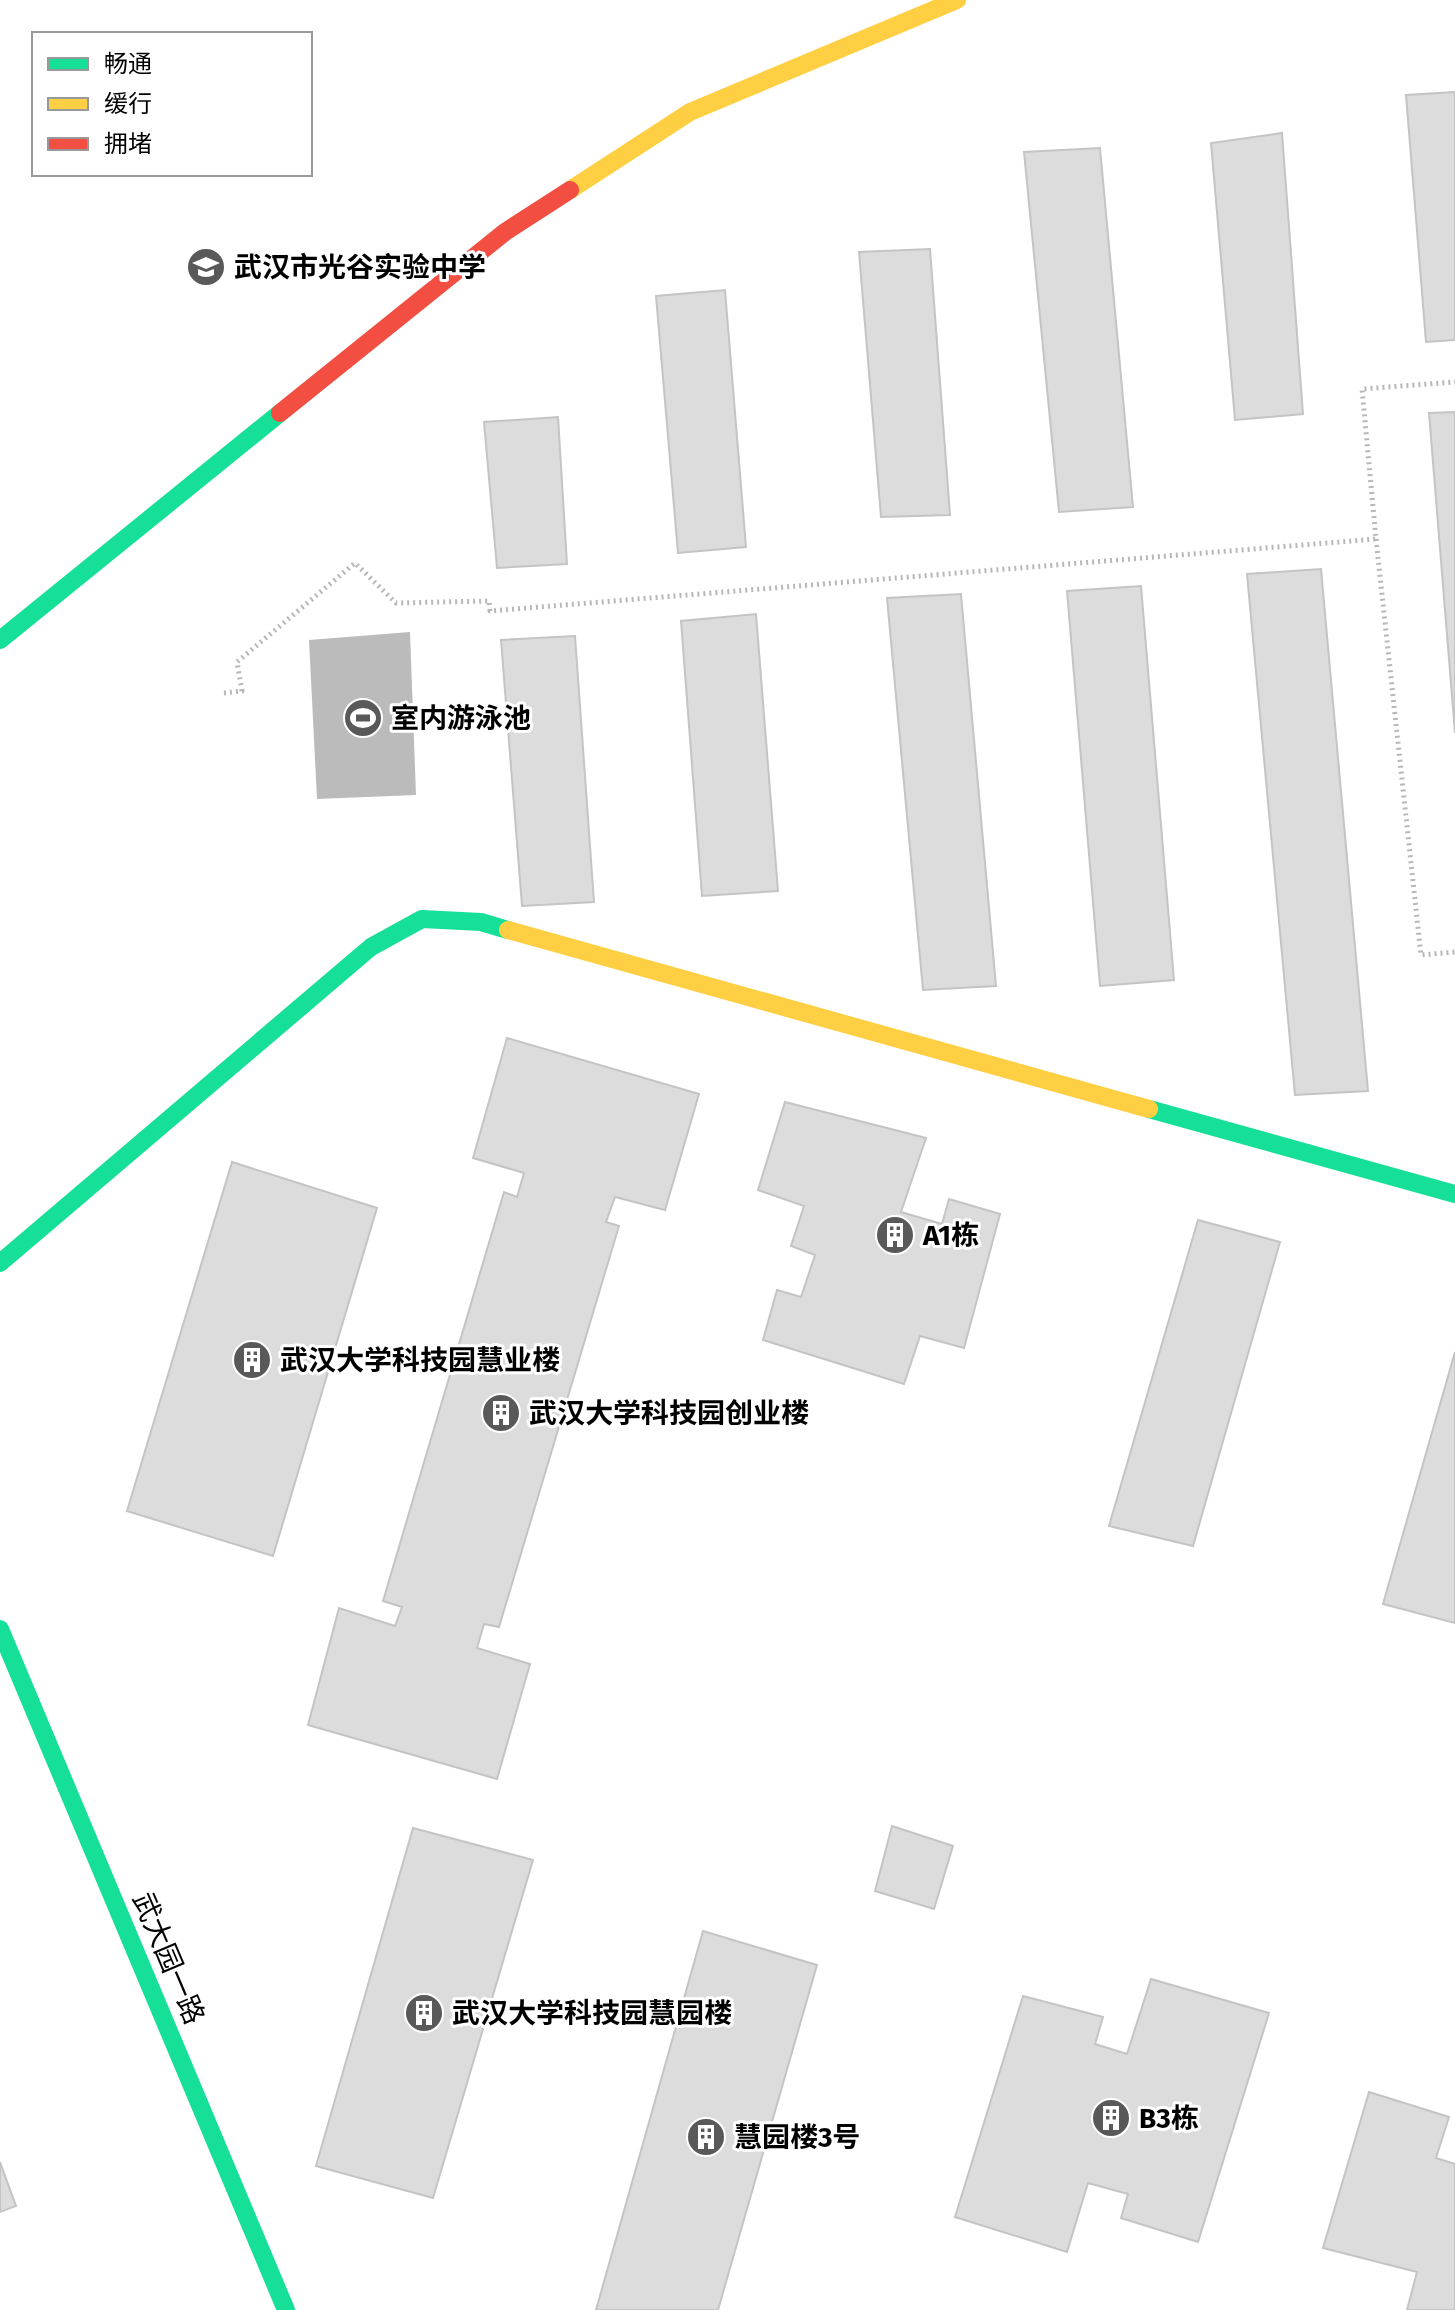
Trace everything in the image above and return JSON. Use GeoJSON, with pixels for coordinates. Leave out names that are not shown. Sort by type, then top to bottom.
{"type":"FeatureCollection","features":[{"type":"Feature","properties":{"kind":"street"},"geometry":{"type":"LineString","coordinates":[[0,640],[505,232],[690,112],[957,0]]}},
{"type":"Feature","properties":{"kind":"street"},"geometry":{"type":"LineString","coordinates":[[0,1263],[371,947],[422,919],[481,922],[1455,1194]]}},
{"type":"Feature","properties":{"kind":"street","name":"武大园一路"},"geometry":{"type":"LineString","coordinates":[[0,1629],[286,2310]]}},
{"type":"Feature","properties":{"kind":"path"},"geometry":{"type":"LineString","coordinates":[[1455,382],[1362,389],[1421,955],[1455,952]]}},
{"type":"Feature","properties":{"kind":"path"},"geometry":{"type":"LineString","coordinates":[[224,693],[242,691],[237,662],[355,563],[396,603],[489,601],[490,611],[1376,539]]}},
{"type":"Feature","properties":{"kind":"shaded area","name":"室内游泳池"},"geometry":{"type":"Polygon","coordinates":[[[410,632],[416,795],[317,799],[309,640],[410,632]]]}},
{"type":"Feature","properties":{"kind":"building"},"geometry":{"type":"Polygon","coordinates":[[[1455,92],[1455,340],[1426,342],[1406,95],[1455,92]]]}},
{"type":"Feature","properties":{"kind":"building"},"geometry":{"type":"Polygon","coordinates":[[[1282,133],[1303,414],[1235,420],[1211,143],[1282,133]]]}},
{"type":"Feature","properties":{"kind":"building"},"geometry":{"type":"Polygon","coordinates":[[[1100,148],[1133,507],[1059,512],[1024,152],[1100,148]]]}},
{"type":"Feature","properties":{"kind":"building"},"geometry":{"type":"Polygon","coordinates":[[[930,249],[950,515],[881,517],[859,252],[930,249]]]}},
{"type":"Feature","properties":{"kind":"building"},"geometry":{"type":"Polygon","coordinates":[[[725,290],[746,547],[678,553],[656,296],[725,290]]]}},
{"type":"Feature","properties":{"kind":"building"},"geometry":{"type":"Polygon","coordinates":[[[1455,412],[1455,733],[1429,413],[1455,412]]]}},
{"type":"Feature","properties":{"kind":"building"},"geometry":{"type":"Polygon","coordinates":[[[558,417],[567,564],[497,568],[484,422],[558,417]]]}},
{"type":"Feature","properties":{"kind":"building"},"geometry":{"type":"Polygon","coordinates":[[[1321,569],[1368,1091],[1295,1095],[1247,574],[1321,569]]]}},
{"type":"Feature","properties":{"kind":"building"},"geometry":{"type":"Polygon","coordinates":[[[1141,586],[1174,980],[1100,986],[1067,591],[1141,586]]]}},
{"type":"Feature","properties":{"kind":"building"},"geometry":{"type":"Polygon","coordinates":[[[961,594],[996,986],[923,990],[887,598],[961,594]]]}},
{"type":"Feature","properties":{"kind":"building"},"geometry":{"type":"Polygon","coordinates":[[[756,614],[778,891],[702,896],[681,621],[756,614]]]}},
{"type":"Feature","properties":{"kind":"building"},"geometry":{"type":"Polygon","coordinates":[[[575,636],[594,902],[522,906],[501,640],[575,636]]]}},
{"type":"Feature","properties":{"kind":"building","name":"武汉大学科技园创业楼"},"geometry":{"type":"Polygon","coordinates":[[[507,1038],[699,1094],[665,1210],[615,1197],[606,1222],[619,1226],[499,1627],[484,1624],[477,1648],[530,1664],[497,1779],[308,1725],[339,1608],[395,1626],[402,1607],[383,1601],[504,1192],[517,1197],[524,1173],[473,1158],[507,1038]]]}},
{"type":"Feature","properties":{"kind":"building","name":"A1栋"},"geometry":{"type":"Polygon","coordinates":[[[785,1102],[926,1138],[901,1212],[942,1224],[949,1199],[1000,1214],[964,1348],[920,1336],[904,1384],[763,1340],[777,1290],[801,1297],[815,1255],[791,1246],[804,1206],[758,1190],[785,1102]]]}},
{"type":"Feature","properties":{"kind":"building","name":"武汉大学科技园慧业楼"},"geometry":{"type":"Polygon","coordinates":[[[232,1162],[377,1208],[273,1556],[127,1511],[232,1162]]]}},
{"type":"Feature","properties":{"kind":"building"},"geometry":{"type":"Polygon","coordinates":[[[1198,1220],[1280,1242],[1193,1546],[1109,1526],[1198,1220]]]}},
{"type":"Feature","properties":{"kind":"building"},"geometry":{"type":"Polygon","coordinates":[[[1455,1352],[1455,1623],[1383,1604],[1455,1352]]]}},
{"type":"Feature","properties":{"kind":"building"},"geometry":{"type":"Polygon","coordinates":[[[892,1826],[953,1846],[934,1909],[875,1891],[892,1826]]]}},
{"type":"Feature","properties":{"kind":"building","name":"武汉大学科技园慧园楼"},"geometry":{"type":"Polygon","coordinates":[[[413,1828],[533,1860],[433,2198],[316,2166],[413,1828]]]}},
{"type":"Feature","properties":{"kind":"building","name":"慧园楼3号"},"geometry":{"type":"Polygon","coordinates":[[[703,1931],[817,1965],[718,2310],[596,2310],[703,1931]]]}},
{"type":"Feature","properties":{"kind":"building","name":"B3栋"},"geometry":{"type":"Polygon","coordinates":[[[1151,1979],[1269,2013],[1198,2242],[1121,2218],[1128,2194],[1088,2183],[1067,2252],[955,2217],[1023,1996],[1103,2017],[1095,2044],[1127,2054],[1151,1979]]]}},
{"type":"Feature","properties":{"kind":"building"},"geometry":{"type":"Polygon","coordinates":[[[1369,2092],[1449,2117],[1436,2158],[1455,2164],[1455,2310],[1407,2310],[1417,2272],[1323,2248],[1369,2092]]]}},
{"type":"Feature","properties":{"kind":"building"},"geometry":{"type":"Polygon","coordinates":[[[0,2162],[16,2206],[0,2212],[0,2162]]]}},
{"type":"Feature","properties":{"kind":"traffic: fast"},"geometry":{"type":"LineString","coordinates":[[0,640],[280,413]]}},
{"type":"Feature","properties":{"kind":"traffic: fast"},"geometry":{"type":"LineString","coordinates":[[0,1263],[371,947],[422,919],[481,922],[508,930]]}},
{"type":"Feature","properties":{"kind":"traffic: fast"},"geometry":{"type":"LineString","coordinates":[[1149,1109],[1455,1194]]}},
{"type":"Feature","properties":{"kind":"traffic: fast"},"geometry":{"type":"LineString","coordinates":[[0,1629],[286,2310]]}},
{"type":"Feature","properties":{"kind":"traffic: slow"},"geometry":{"type":"LineString","coordinates":[[570,190],[690,112],[957,0]]}},
{"type":"Feature","properties":{"kind":"traffic: slow"},"geometry":{"type":"LineString","coordinates":[[508,930],[1149,1109]]}},
{"type":"Feature","properties":{"kind":"traffic: jam"},"geometry":{"type":"LineString","coordinates":[[280,413],[505,232],[570,190]]}},
{"type":"Feature","properties":{"kind":"place","name":"武汉市光谷实验中学"},"geometry":{"type":"Point","coordinates":[206,267]}},
{"type":"Feature","properties":{"kind":"place","name":"室内游泳池"},"geometry":{"type":"Point","coordinates":[363,718]}},
{"type":"Feature","properties":{"kind":"place","name":"A1栋"},"geometry":{"type":"Point","coordinates":[895,1235]}},
{"type":"Feature","properties":{"kind":"place","name":"武汉大学科技园慧业楼"},"geometry":{"type":"Point","coordinates":[252,1360]}},
{"type":"Feature","properties":{"kind":"place","name":"武汉大学科技园创业楼"},"geometry":{"type":"Point","coordinates":[501,1413]}},
{"type":"Feature","properties":{"kind":"place","name":"武汉大学科技园慧园楼"},"geometry":{"type":"Point","coordinates":[424,2013]}},
{"type":"Feature","properties":{"kind":"place","name":"B3栋"},"geometry":{"type":"Point","coordinates":[1111,2118]}},
{"type":"Feature","properties":{"kind":"place","name":"慧园楼3号"},"geometry":{"type":"Point","coordinates":[706,2137]}}]}
